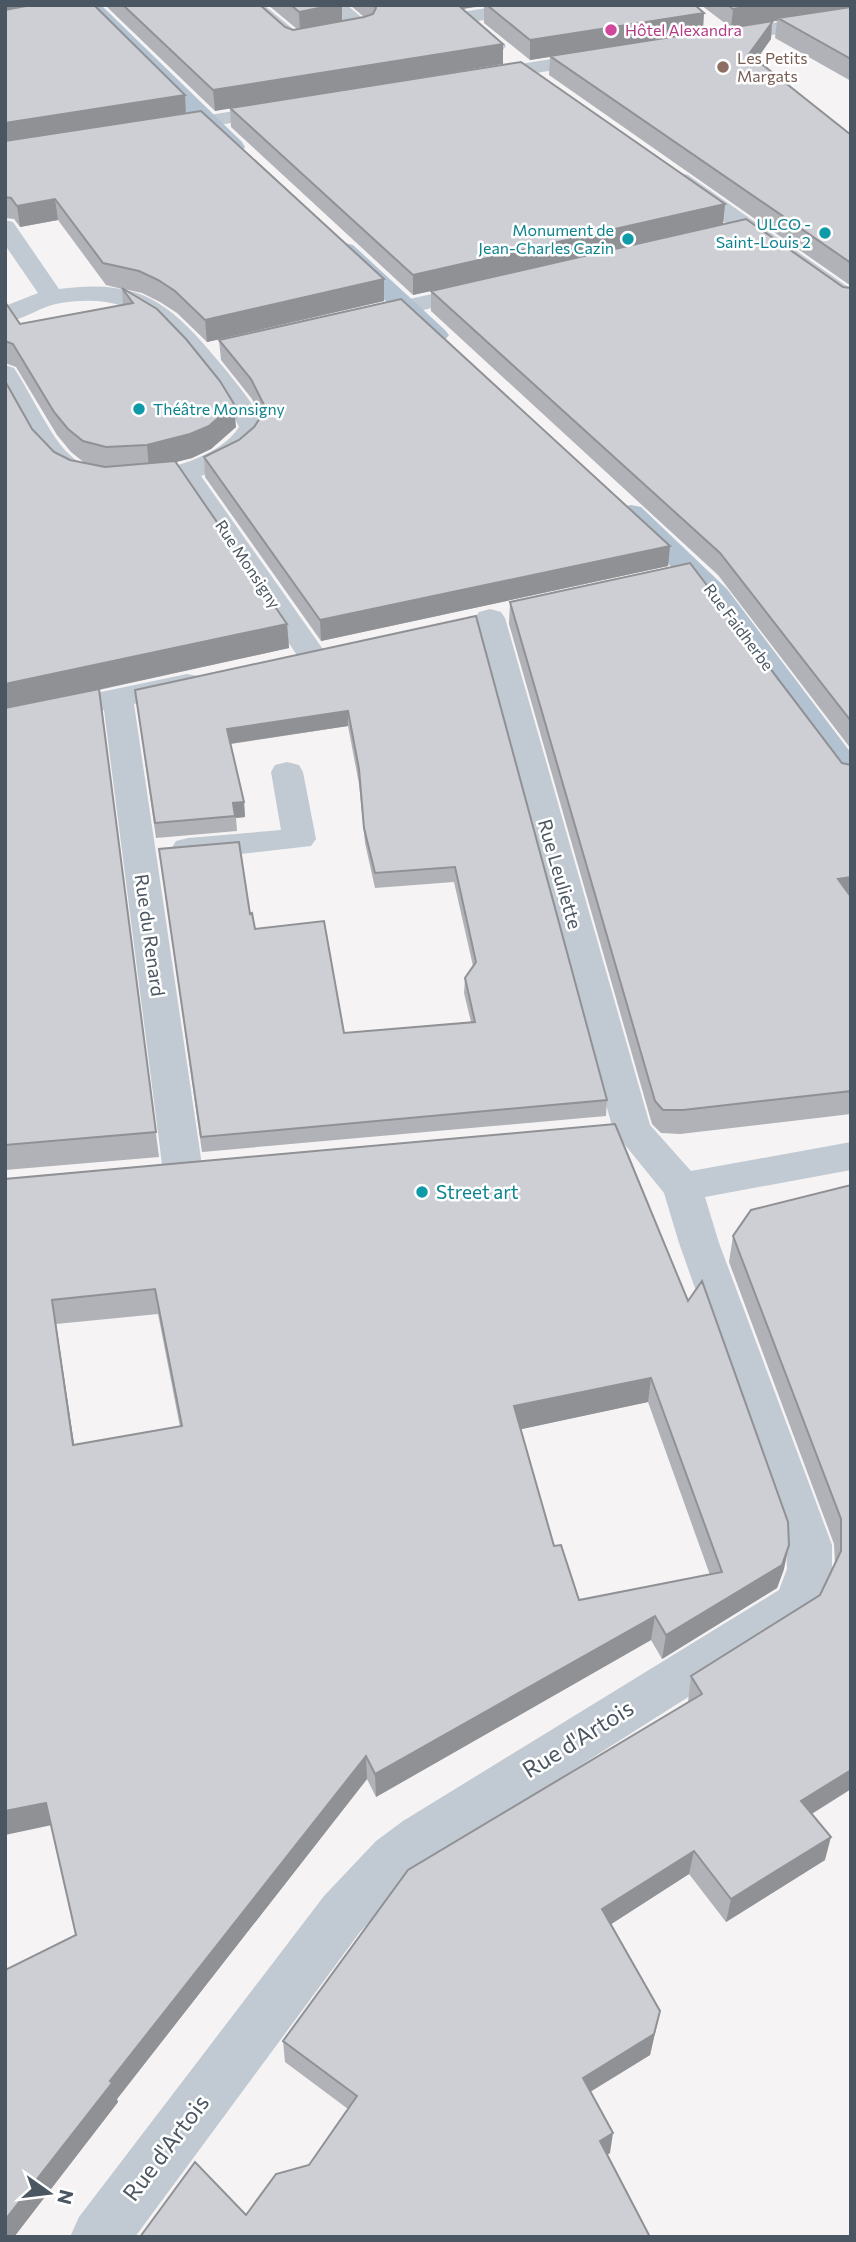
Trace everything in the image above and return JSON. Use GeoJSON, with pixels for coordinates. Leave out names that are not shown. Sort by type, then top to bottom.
{"type":"FeatureCollection","features":[{"type":"Feature","properties":{"kind":"main road"},"geometry":{"type":"LineString","coordinates":[[90,6],[248,159]]}},
{"type":"Feature","properties":{"kind":"main road"},"geometry":{"type":"LineString","coordinates":[[334,239],[456,353]]}},
{"type":"Feature","properties":{"kind":"main road","name":"Rue Faidherbe"},"geometry":{"type":"LineString","coordinates":[[615,499],[717,595],[851,776]]}},
{"type":"Feature","properties":{"kind":"street"},"geometry":{"type":"LineString","coordinates":[[252,5],[295,41],[364,28],[334,5]]}},
{"type":"Feature","properties":{"kind":"street"},"geometry":{"type":"LineString","coordinates":[[454,12],[543,5]]}},
{"type":"Feature","properties":{"kind":"street"},"geometry":{"type":"LineString","coordinates":[[66,10],[90,6]]}},
{"type":"Feature","properties":{"kind":"street"},"geometry":{"type":"LineString","coordinates":[[454,12],[546,86]]}},
{"type":"Feature","properties":{"kind":"street"},"geometry":{"type":"LineString","coordinates":[[702,31],[725,36],[851,17]]}},
{"type":"Feature","properties":{"kind":"street"},"geometry":{"type":"LineString","coordinates":[[451,81],[618,54]]}},
{"type":"Feature","properties":{"kind":"street"},"geometry":{"type":"LineString","coordinates":[[147,131],[303,106]]}},
{"type":"Feature","properties":{"kind":"street"},"geometry":{"type":"LineString","coordinates":[[656,163],[851,299]]}},
{"type":"Feature","properties":{"kind":"street"},"geometry":{"type":"LineString","coordinates":[[722,234],[748,228]]}},
{"type":"Feature","properties":{"kind":"street"},"geometry":{"type":"LineString","coordinates":[[10,234],[53,297]]}},
{"type":"Feature","properties":{"kind":"street"},"geometry":{"type":"LineString","coordinates":[[341,322],[498,286]]}},
{"type":"Feature","properties":{"kind":"street"},"geometry":{"type":"LineString","coordinates":[[5,316],[31,303],[53,297],[93,295],[144,304],[212,351],[230,392],[252,427],[245,442],[228,456],[184,471],[158,477],[121,480],[94,478],[74,471],[54,455],[5,373]]}},
{"type":"Feature","properties":{"kind":"street","name":"Rue Monsigny"},"geometry":{"type":"LineString","coordinates":[[184,471],[313,655]]}},
{"type":"Feature","properties":{"kind":"street"},"geometry":{"type":"LineString","coordinates":[[657,581],[695,572]]}},
{"type":"Feature","properties":{"kind":"street","name":"Rue Leuliette"},"geometry":{"type":"LineString","coordinates":[[489,618],[614,1131],[682,1187]]}},
{"type":"Feature","properties":{"kind":"street"},"geometry":{"type":"LineString","coordinates":[[5,722],[209,678]]}},
{"type":"Feature","properties":{"kind":"street","name":"Rue du Renard"},"geometry":{"type":"LineString","coordinates":[[118,698],[183,1172]]}},
{"type":"Feature","properties":{"kind":"street"},"geometry":{"type":"LineString","coordinates":[[139,853],[299,839],[286,772]]}},
{"type":"Feature","properties":{"kind":"street"},"geometry":{"type":"LineString","coordinates":[[682,1187],[851,1156]]}},
{"type":"Feature","properties":{"kind":"street"},"geometry":{"type":"LineString","coordinates":[[142,1176],[224,1168]]}},
{"type":"Feature","properties":{"kind":"street","name":"Rue d'Artois"},"geometry":{"type":"LineString","coordinates":[[99,2237],[342,1914],[394,1858],[432,1831],[796,1604],[807,1587],[812,1567],[809,1545],[699,1243],[682,1187]]}},
{"type":"Feature","properties":{"kind":"building"},"geometry":{"type":"Polygon","coordinates":[[[31,5],[94,5],[185,95],[5,123],[5,10],[31,5]]]}},
{"type":"Feature","properties":{"kind":"building"},"geometry":{"type":"Polygon","coordinates":[[[123,5],[260,5],[285,27],[293,30],[364,17],[373,14],[376,8],[373,5],[458,5],[503,44],[213,90],[123,5]]]}},
{"type":"Feature","properties":{"kind":"building"},"geometry":{"type":"Polygon","coordinates":[[[291,5],[334,5],[299,12],[291,5]]]}},
{"type":"Feature","properties":{"kind":"building"},"geometry":{"type":"Polygon","coordinates":[[[487,5],[695,5],[704,13],[530,40],[487,5]]]}},
{"type":"Feature","properties":{"kind":"building"},"geometry":{"type":"Polygon","coordinates":[[[728,5],[754,5],[733,9],[728,5]]]}},
{"type":"Feature","properties":{"kind":"building"},"geometry":{"type":"Polygon","coordinates":[[[851,7],[851,59],[778,18],[851,7]]]}},
{"type":"Feature","properties":{"kind":"building"},"geometry":{"type":"Polygon","coordinates":[[[773,21],[749,54],[851,135],[851,263],[550,56],[773,21]]]}},
{"type":"Feature","properties":{"kind":"building"},"geometry":{"type":"Polygon","coordinates":[[[521,62],[725,204],[413,275],[230,108],[521,62]]]}},
{"type":"Feature","properties":{"kind":"building"},"geometry":{"type":"Polygon","coordinates":[[[201,111],[384,279],[205,320],[175,291],[158,280],[139,271],[103,263],[55,199],[17,206],[11,198],[5,197],[5,141],[201,111]]]}},
{"type":"Feature","properties":{"kind":"building"},"geometry":{"type":"Polygon","coordinates":[[[746,219],[843,287],[851,288],[851,721],[720,553],[431,291],[746,219]]]}},
{"type":"Feature","properties":{"kind":"building","name":"Théâtre Monsigny"},"geometry":{"type":"Polygon","coordinates":[[[122,288],[157,309],[220,381],[234,404],[209,426],[147,445],[106,447],[83,441],[68,429],[54,412],[13,344],[5,341],[5,302],[20,324],[133,303],[122,288]]]}},
{"type":"Feature","properties":{"kind":"building"},"geometry":{"type":"Polygon","coordinates":[[[401,299],[670,546],[320,620],[204,457],[239,440],[254,427],[266,409],[251,379],[219,340],[401,299]]]}},
{"type":"Feature","properties":{"kind":"building"},"geometry":{"type":"Polygon","coordinates":[[[5,381],[32,429],[54,452],[70,460],[105,467],[175,461],[287,624],[5,684],[5,381]]]}},
{"type":"Feature","properties":{"kind":"building"},"geometry":{"type":"Polygon","coordinates":[[[690,563],[842,763],[851,765],[851,877],[838,879],[851,897],[851,1091],[683,1110],[663,1110],[655,1101],[510,602],[690,563]]]}},
{"type":"Feature","properties":{"kind":"building"},"geometry":{"type":"Polygon","coordinates":[[[476,616],[607,1100],[201,1137],[159,849],[239,842],[250,914],[252,913],[255,929],[324,921],[344,1033],[475,1022],[465,978],[476,962],[455,867],[375,873],[364,828],[359,769],[348,711],[227,729],[244,802],[233,803],[235,816],[155,823],[135,690],[476,616]]]}},
{"type":"Feature","properties":{"kind":"building"},"geometry":{"type":"Polygon","coordinates":[[[99,689],[156,1132],[5,1145],[5,708],[99,689]]]}},
{"type":"Feature","properties":{"kind":"building"},"geometry":{"type":"Polygon","coordinates":[[[615,1124],[688,1301],[702,1281],[788,1522],[789,1545],[782,1565],[666,1635],[655,1616],[375,1774],[366,1756],[110,2081],[112,2083],[5,2220],[5,1970],[76,1935],[46,1803],[5,1811],[5,1179],[615,1124]],[[155,1289],[52,1300],[73,1445],[182,1426],[155,1289]],[[651,1378],[514,1406],[554,1546],[561,1545],[579,1600],[722,1572],[651,1378]]]}},
{"type":"Feature","properties":{"kind":"building"},"geometry":{"type":"Polygon","coordinates":[[[851,1185],[851,1770],[801,1801],[831,1837],[731,1899],[694,1851],[602,1909],[660,2011],[654,2034],[583,2078],[613,2133],[600,2141],[650,2237],[140,2237],[195,2162],[246,2215],[276,2174],[309,2165],[357,2096],[283,2041],[408,1870],[702,1694],[691,1676],[820,1595],[841,1551],[841,1519],[733,1236],[751,1210],[851,1185]]]}},
{"type":"Feature","properties":{"kind":"place","name":"Hôtel Alexandra"},"geometry":{"type":"Point","coordinates":[611,30]}},
{"type":"Feature","properties":{"kind":"place","name":"Les Petits Margats"},"geometry":{"type":"Point","coordinates":[723,67]}},
{"type":"Feature","properties":{"kind":"place","name":"ULCO - Saint-Louis 2"},"geometry":{"type":"Point","coordinates":[825,233]}},
{"type":"Feature","properties":{"kind":"place","name":"Monument de Jean-Charles Cazin"},"geometry":{"type":"Point","coordinates":[628,239]}},
{"type":"Feature","properties":{"kind":"place","name":"Théâtre Monsigny"},"geometry":{"type":"Point","coordinates":[139,409]}},
{"type":"Feature","properties":{"kind":"place","name":"Street art"},"geometry":{"type":"Point","coordinates":[422,1192]}}]}
